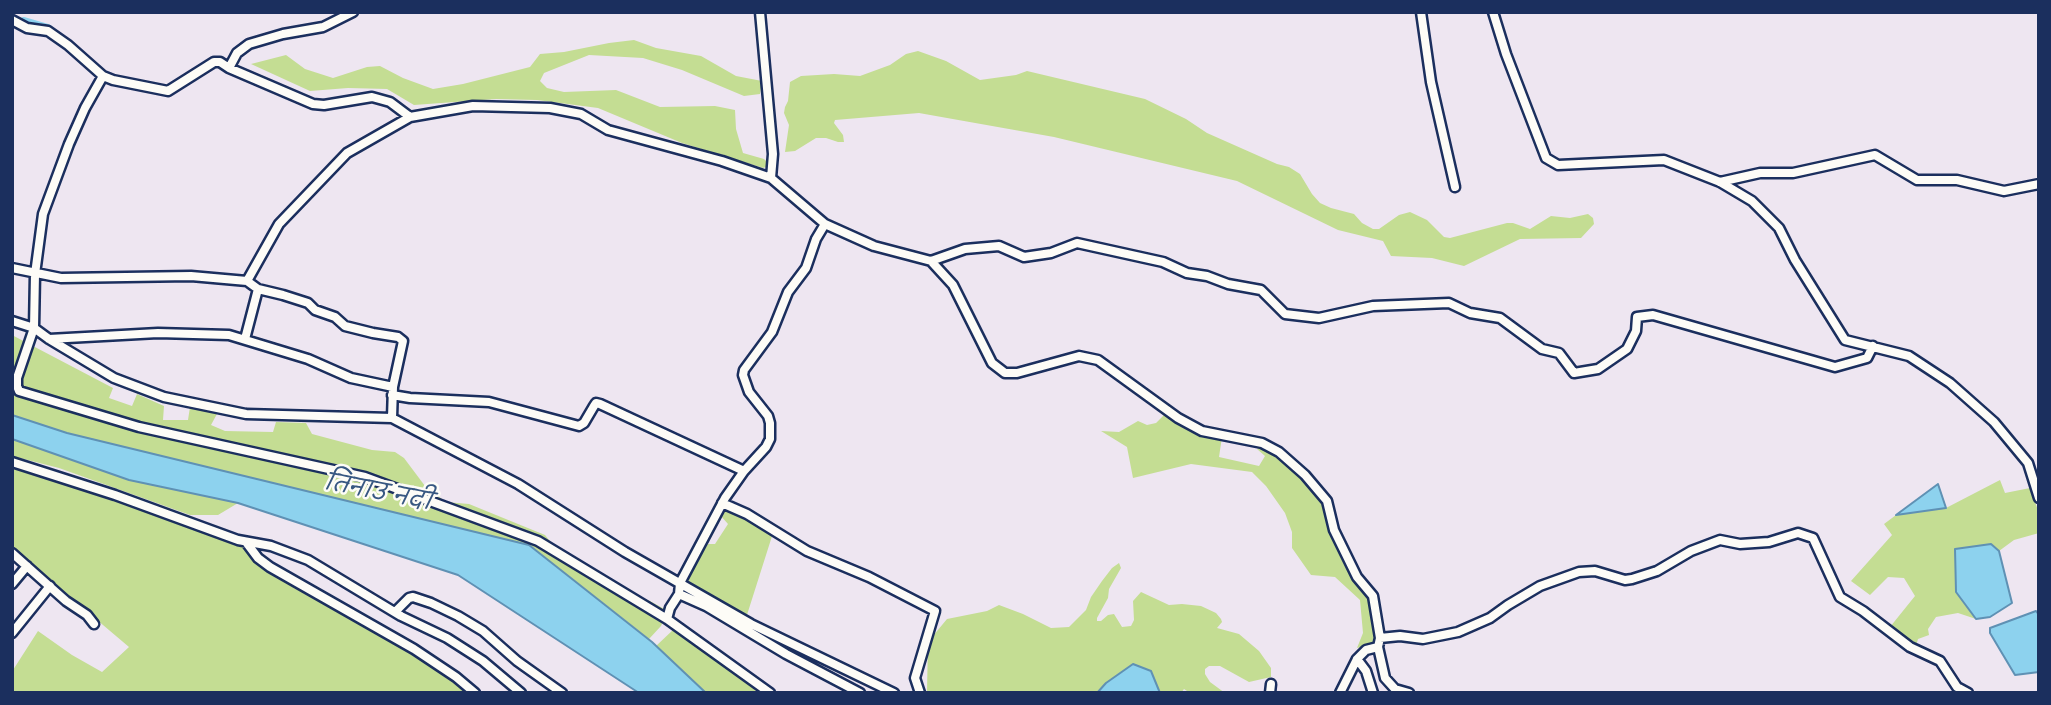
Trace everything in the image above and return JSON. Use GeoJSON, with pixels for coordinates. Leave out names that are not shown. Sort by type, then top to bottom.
{"type":"FeatureCollection","features":[{"type":"Feature","properties":{"kind":"street"},"geometry":{"type":"LineString","coordinates":[[229,68],[237,52],[248,44],[323,27],[353,12]]}},
{"type":"Feature","properties":{"kind":"street"},"geometry":{"type":"LineString","coordinates":[[761,12],[773,154],[771,178]]}},
{"type":"Feature","properties":{"kind":"street"},"geometry":{"type":"LineString","coordinates":[[1421,12],[1431,82],[1455,187]]}},
{"type":"Feature","properties":{"kind":"street"},"geometry":{"type":"LineString","coordinates":[[1493,12],[1506,54],[1546,158],[1558,165],[1664,160],[1720,182],[1752,201],[1779,228],[1795,260],[1845,340],[1909,356],[1950,383],[1994,422],[2028,463],[2039,498]]}},
{"type":"Feature","properties":{"kind":"street"},"geometry":{"type":"LineString","coordinates":[[12,20],[27,28],[48,32],[68,45],[103,76],[168,90],[214,62],[224,63],[229,68],[313,104],[324,105],[372,97],[390,103],[410,117]]}},
{"type":"Feature","properties":{"kind":"street"},"geometry":{"type":"LineString","coordinates":[[103,76],[69,144],[43,214],[35,274],[34,328],[17,378],[19,391],[139,427],[365,477],[538,541],[667,619],[771,693]]}},
{"type":"Feature","properties":{"kind":"street"},"geometry":{"type":"LineString","coordinates":[[247,281],[279,224],[347,153],[410,117],[473,106],[550,108],[581,114],[608,130],[722,161],[771,178],[825,224],[874,246],[931,261],[953,285],[992,363],[1005,373],[1017,373],[1079,356],[1098,360],[1178,418],[1202,431],[1262,443],[1279,452],[1305,475],[1327,501],[1334,530],[1357,577],[1373,596],[1385,678],[1395,690],[1409,693]]}},
{"type":"Feature","properties":{"kind":"street"},"geometry":{"type":"LineString","coordinates":[[1720,182],[1760,173],[1793,173],[1875,155],[1917,180],[1956,180],[2004,191],[2039,184]]}},
{"type":"Feature","properties":{"kind":"street"},"geometry":{"type":"LineString","coordinates":[[667,619],[680,583],[722,503],[744,471],[766,447],[771,432],[768,416],[745,384],[744,370],[772,332],[789,292],[806,268],[816,239],[825,224]]}},
{"type":"Feature","properties":{"kind":"street"},"geometry":{"type":"LineString","coordinates":[[931,261],[965,249],[999,246],[1024,257],[1051,253],[1077,243],[1163,262],[1186,273],[1261,290],[1285,314],[1319,318],[1373,306],[1449,303],[1470,313],[1500,318],[1542,349],[1559,353],[1574,373],[1598,369],[1627,349],[1636,331],[1637,317],[1653,315],[1835,367],[1867,358],[1873,346]]}},
{"type":"Feature","properties":{"kind":"street"},"geometry":{"type":"LineString","coordinates":[[12,268],[47,277],[191,276],[247,281],[258,289],[308,303],[315,310],[335,317],[345,326],[398,337],[403,341],[392,391],[392,418]]}},
{"type":"Feature","properties":{"kind":"street"},"geometry":{"type":"LineString","coordinates":[[244,339],[258,289]]}},
{"type":"Feature","properties":{"kind":"street"},"geometry":{"type":"LineString","coordinates":[[12,321],[34,328],[114,378],[164,397],[246,414],[392,418],[519,484],[625,552],[751,624],[894,693]]}},
{"type":"Feature","properties":{"kind":"street"},"geometry":{"type":"LineString","coordinates":[[49,339],[158,333],[229,335],[308,359],[351,378],[410,398],[489,402],[579,426],[597,403],[744,471]]}},
{"type":"Feature","properties":{"kind":"street"},"geometry":{"type":"LineString","coordinates":[[12,462],[246,542],[271,546],[308,560],[395,612],[447,638],[482,661],[521,693]]}},
{"type":"Feature","properties":{"kind":"street"},"geometry":{"type":"LineString","coordinates":[[722,503],[747,513],[807,551],[869,577],[935,611],[915,678],[920,693]]}},
{"type":"Feature","properties":{"kind":"street"},"geometry":{"type":"LineString","coordinates":[[1340,693],[1357,659],[1379,643],[1400,636],[1423,639],[1458,632],[1490,618],[1541,586],[1578,572],[1600,572],[1625,580],[1632,579],[1657,571],[1691,551],[1720,540],[1740,544],[1769,542],[1798,533],[1813,538],[1840,597],[1863,611],[1910,648],[1940,661],[1957,687],[1968,693]]}},
{"type":"Feature","properties":{"kind":"street"},"geometry":{"type":"LineString","coordinates":[[246,542],[258,558],[270,567],[414,649],[475,693]]}},
{"type":"Feature","properties":{"kind":"street"},"geometry":{"type":"LineString","coordinates":[[12,553],[66,601],[87,615],[94,624]]}},
{"type":"Feature","properties":{"kind":"street"},"geometry":{"type":"LineString","coordinates":[[12,584],[27,566]]}},
{"type":"Feature","properties":{"kind":"street"},"geometry":{"type":"LineString","coordinates":[[12,633],[50,586]]}},
{"type":"Feature","properties":{"kind":"street"},"geometry":{"type":"LineString","coordinates":[[678,594],[706,606],[786,654],[860,693]]}},
{"type":"Feature","properties":{"kind":"street"},"geometry":{"type":"LineString","coordinates":[[395,612],[413,597],[457,615],[483,631],[517,661],[562,693]]}},
{"type":"Feature","properties":{"kind":"street"},"geometry":{"type":"LineString","coordinates":[[1357,659],[1366,671],[1373,693]]}},
{"type":"Feature","properties":{"kind":"green space"},"geometry":{"type":"Polygon","coordinates":[[[634,40],[656,48],[701,56],[736,76],[762,81],[760,94],[744,96],[682,70],[643,58],[589,55],[544,73],[540,81],[547,88],[564,92],[616,90],[660,107],[715,106],[735,110],[736,129],[743,153],[764,159],[766,167],[682,143],[598,108],[537,100],[496,99],[414,105],[387,89],[310,91],[251,64],[286,55],[305,69],[333,78],[367,67],[380,66],[433,89],[530,67],[540,54],[634,40]]]}},
{"type":"Feature","properties":{"kind":"green space"},"geometry":{"type":"Polygon","coordinates":[[[918,51],[946,61],[980,80],[1027,71],[1145,99],[1186,119],[1207,133],[1289,167],[1300,174],[1320,203],[1354,214],[1362,223],[1373,229],[1379,229],[1399,215],[1410,212],[1427,220],[1444,237],[1450,238],[1507,223],[1530,229],[1551,216],[1570,218],[1588,214],[1593,218],[1594,224],[1581,238],[1520,239],[1464,266],[1432,258],[1391,256],[1383,241],[1338,230],[1237,181],[1054,137],[919,113],[835,120],[844,142],[816,138],[795,151],[785,152],[789,125],[784,113],[790,82],[801,76],[860,76],[918,51]]]}},
{"type":"Feature","properties":{"kind":"green space"},"geometry":{"type":"Polygon","coordinates":[[[12,335],[113,388],[109,398],[132,406],[137,394],[164,406],[163,420],[188,420],[190,407],[218,412],[211,425],[225,431],[273,432],[276,422],[306,423],[312,434],[372,450],[395,452],[404,458],[425,486],[446,502],[469,504],[545,535],[562,556],[614,591],[650,601],[668,611],[661,626],[649,639],[529,545],[67,433],[12,415],[12,335]]]}},
{"type":"Feature","properties":{"kind":"green space"},"geometry":{"type":"Polygon","coordinates":[[[1166,413],[1222,437],[1219,457],[1259,466],[1265,456],[1257,449],[1262,445],[1278,453],[1301,474],[1327,508],[1333,537],[1370,596],[1378,635],[1376,643],[1357,648],[1363,633],[1360,600],[1335,577],[1311,575],[1292,548],[1292,532],[1285,513],[1266,486],[1252,472],[1191,464],[1133,478],[1127,447],[1101,431],[1119,432],[1138,421],[1147,425],[1156,423],[1166,413]]]}},
{"type":"Feature","properties":{"kind":"green space"},"geometry":{"type":"Polygon","coordinates":[[[12,439],[129,480],[238,503],[218,515],[190,515],[59,468],[12,456],[12,439]]]}},
{"type":"Feature","properties":{"kind":"green space"},"geometry":{"type":"Polygon","coordinates":[[[12,460],[180,514],[264,558],[466,678],[477,693],[13,693],[13,670],[38,631],[102,672],[129,647],[12,548],[12,460]]]}},
{"type":"Feature","properties":{"kind":"green space"},"geometry":{"type":"Polygon","coordinates":[[[2000,480],[2005,493],[2030,488],[2039,513],[2039,533],[2014,540],[1999,551],[1991,544],[1956,592],[1976,619],[1958,613],[1936,617],[1928,629],[1929,635],[1918,639],[1916,646],[1890,627],[1915,596],[1904,578],[1888,577],[1870,595],[1851,581],[1892,535],[1884,524],[1896,515],[1946,508],[2000,480]]]}},
{"type":"Feature","properties":{"kind":"green space"},"geometry":{"type":"Polygon","coordinates":[[[724,508],[773,533],[746,618],[690,585],[687,577],[708,544],[715,544],[728,524],[720,515],[724,508]]]}},
{"type":"Feature","properties":{"kind":"green space"},"geometry":{"type":"Polygon","coordinates":[[[1119,563],[1121,568],[1109,589],[1108,598],[1097,621],[1114,614],[1122,627],[1131,626],[1134,620],[1133,601],[1141,592],[1169,605],[1201,606],[1216,613],[1221,619],[1222,622],[1217,628],[1239,634],[1259,651],[1271,668],[1271,677],[1249,682],[1220,666],[1209,666],[1205,669],[1205,674],[1210,682],[1225,693],[1190,693],[1184,689],[1181,693],[1160,693],[1151,671],[1106,683],[1097,693],[927,691],[928,642],[947,619],[987,611],[999,605],[1051,628],[1069,627],[1086,610],[1102,581],[1119,563]]]}},
{"type":"Feature","properties":{"kind":"green space"},"geometry":{"type":"Polygon","coordinates":[[[674,629],[758,693],[706,693],[656,646],[674,629]]]}},
{"type":"Feature","properties":{"kind":"water"},"geometry":{"type":"Polygon","coordinates":[[[12,415],[67,433],[529,545],[652,642],[706,693],[639,693],[458,575],[238,503],[129,480],[12,439],[12,415]]]}},
{"type":"Feature","properties":{"kind":"water"},"geometry":{"type":"Polygon","coordinates":[[[1938,484],[1946,508],[1896,515],[1938,484]]]}},
{"type":"Feature","properties":{"kind":"water"},"geometry":{"type":"Polygon","coordinates":[[[1991,544],[1999,551],[2012,603],[1990,617],[1976,619],[1956,592],[1955,549],[1991,544]]]}},
{"type":"Feature","properties":{"kind":"water"},"geometry":{"type":"Polygon","coordinates":[[[2036,611],[2039,615],[2039,672],[2015,675],[1990,633],[1990,628],[2036,611]]]}},
{"type":"Feature","properties":{"kind":"water"},"geometry":{"type":"Polygon","coordinates":[[[1133,664],[1151,671],[1160,693],[1097,693],[1106,683],[1133,664]]]}},
{"type":"Feature","properties":{"kind":"waterway"},"geometry":{"type":"LineString","coordinates":[[24,21],[48,28]]}},
{"type":"Feature","properties":{"kind":"water label","name":"तिनाउ नदी"},"geometry":{"type":"Point","coordinates":[378,492]}}]}
